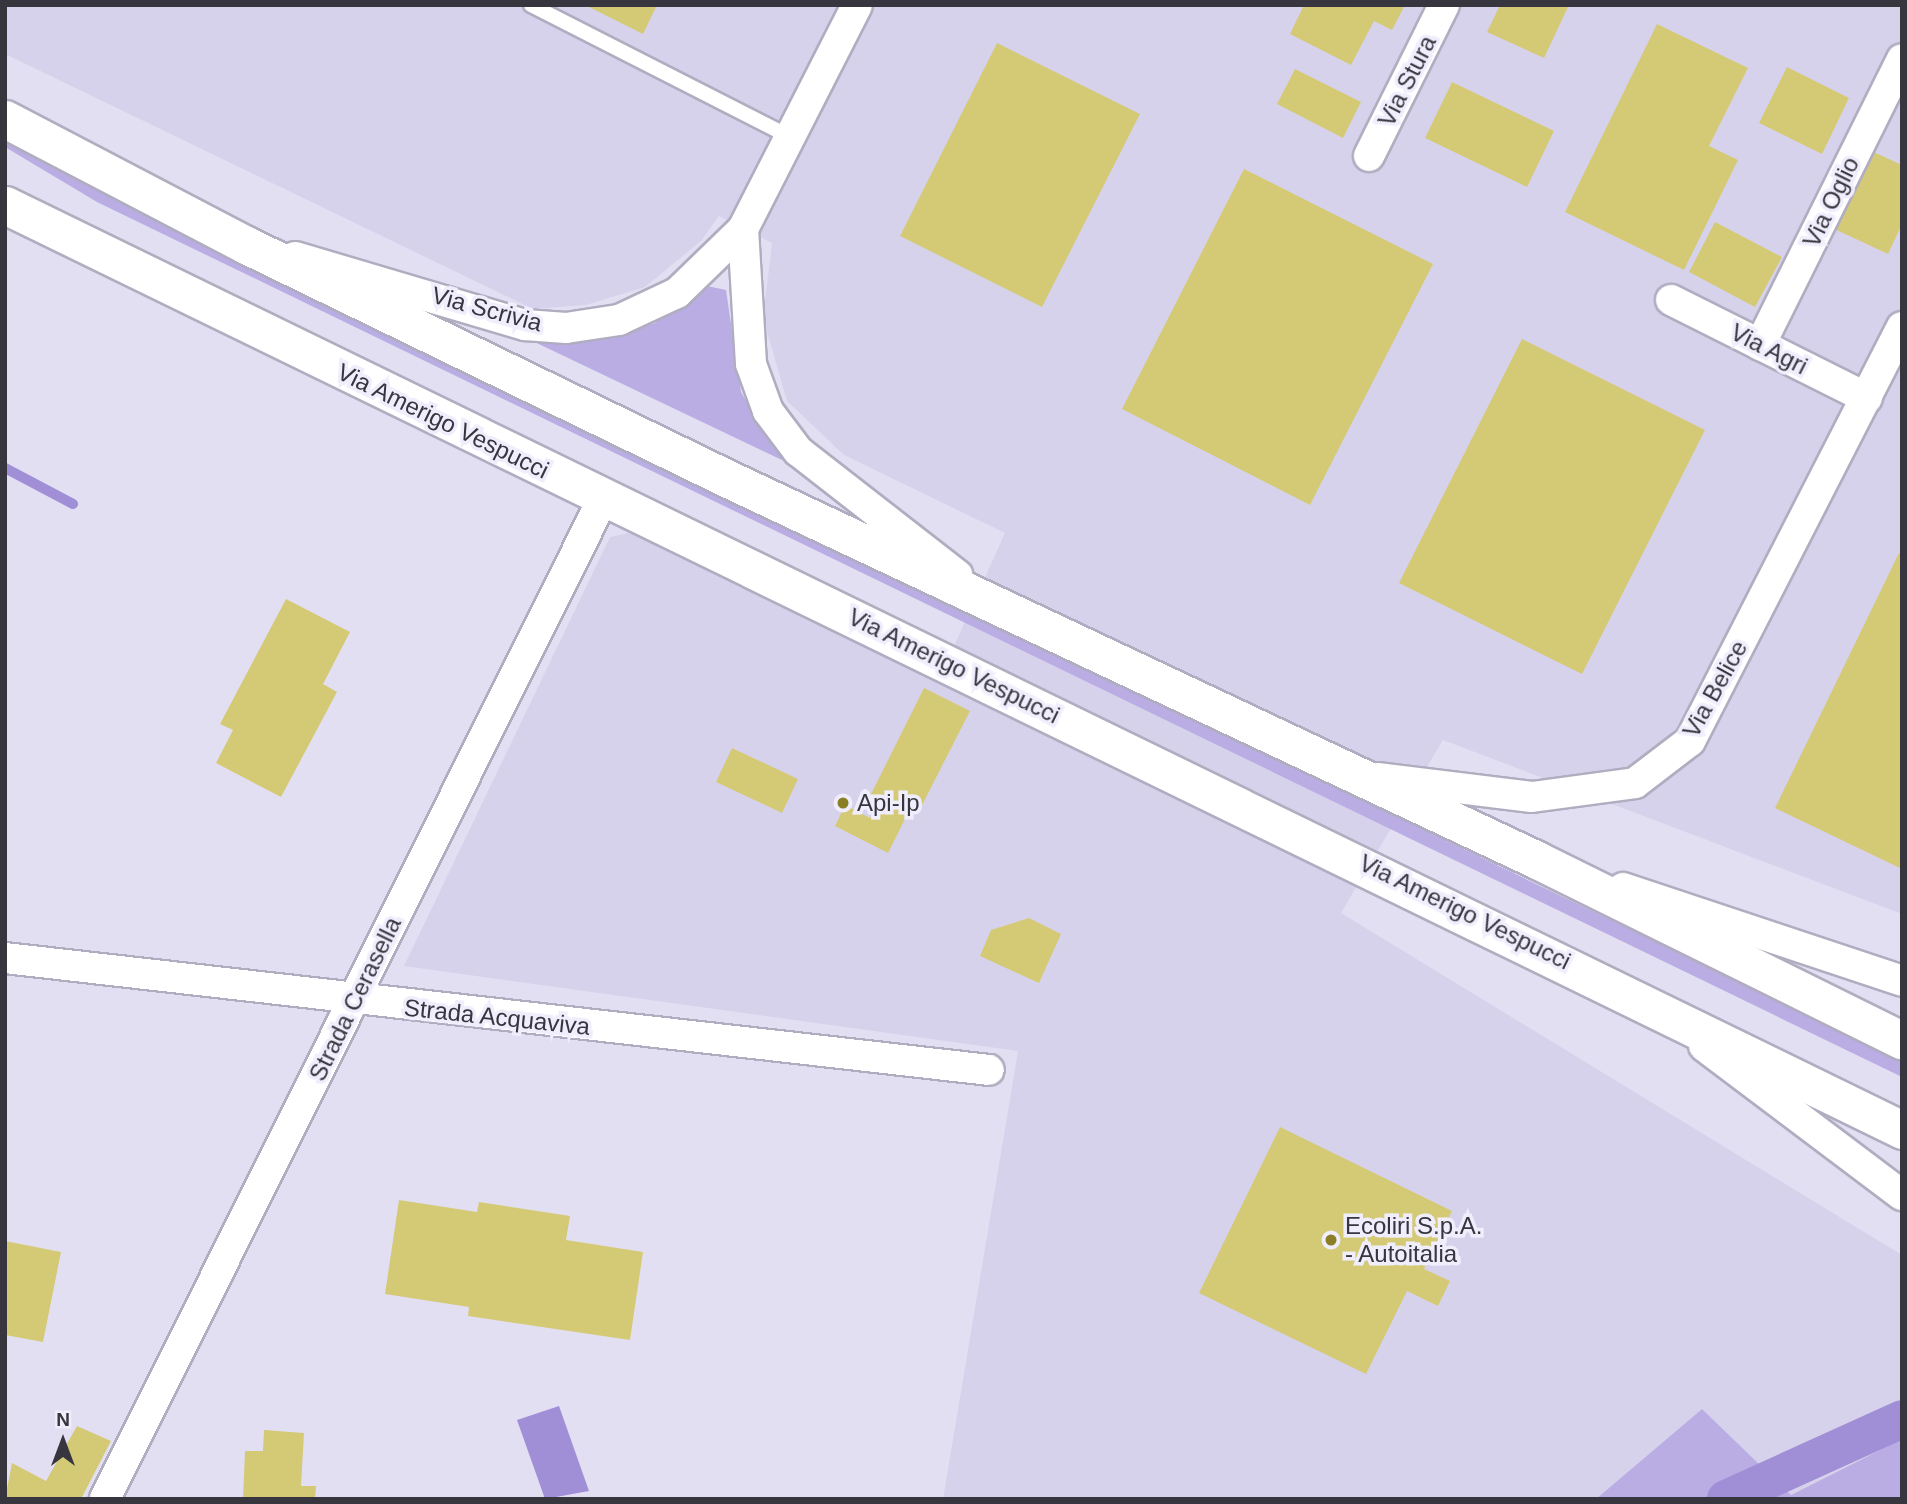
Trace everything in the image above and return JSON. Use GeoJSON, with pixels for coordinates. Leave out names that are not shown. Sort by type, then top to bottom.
{"type":"FeatureCollection","features":[{"type":"Feature","properties":{"kind":"street","name":"Via Scrivia"},"geometry":{"type":"LineString","coordinates":[[246,245],[525,324],[566,328],[619,320],[677,293],[743,229],[857,5]]}},
{"type":"Feature","properties":{"kind":"street","name":"Via Stura"},"geometry":{"type":"LineString","coordinates":[[1369,156],[1444,5]]}},
{"type":"Feature","properties":{"kind":"street","name":"Via Oglio"},"geometry":{"type":"LineString","coordinates":[[1760,345],[1902,59]]}},
{"type":"Feature","properties":{"kind":"street"},"geometry":{"type":"LineString","coordinates":[[5,119],[246,245],[1537,860],[1902,1040]]}},
{"type":"Feature","properties":{"kind":"street","name":"Via Amerigo Vespucci"},"geometry":{"type":"LineString","coordinates":[[5,205],[604,499],[1642,999],[1902,1130]]}},
{"type":"Feature","properties":{"kind":"street"},"geometry":{"type":"LineString","coordinates":[[743,229],[751,364],[768,411],[798,451],[988,598]]}},
{"type":"Feature","properties":{"kind":"street","name":"Via Agri"},"geometry":{"type":"LineString","coordinates":[[1671,300],[1867,398]]}},
{"type":"Feature","properties":{"kind":"street","name":"Via Belice"},"geometry":{"type":"LineString","coordinates":[[1356,776],[1532,797],[1634,783],[1690,741],[1902,327]]}},
{"type":"Feature","properties":{"kind":"street","name":"Strada Cerasella"},"geometry":{"type":"LineString","coordinates":[[105,1499],[604,499]]}},
{"type":"Feature","properties":{"kind":"street"},"geometry":{"type":"LineString","coordinates":[[1537,860],[1902,981]]}},
{"type":"Feature","properties":{"kind":"street","name":"Strada Acquaviva"},"geometry":{"type":"LineString","coordinates":[[5,958],[354,1002],[989,1070]]}},
{"type":"Feature","properties":{"kind":"street"},"geometry":{"type":"LineString","coordinates":[[1642,999],[1902,1195]]}},
{"type":"Feature","properties":{"kind":"lane"},"geometry":{"type":"LineString","coordinates":[[531,5],[790,137]]}},
{"type":"Feature","properties":{"kind":"shaded area"},"geometry":{"type":"Polygon","coordinates":[[[5,5],[1902,5],[1902,914],[1443,740],[1341,913],[1902,1255],[1902,1439],[1791,1495],[1702,1409],[1596,1499],[943,1499],[1018,1051],[404,966],[610,537],[629,533],[672,547],[940,677],[1005,533],[844,455],[787,401],[763,318],[772,243],[719,216],[701,241],[645,287],[586,305],[533,309],[5,54],[5,5]]]}},
{"type":"Feature","properties":{"kind":"shaded area"},"geometry":{"type":"Polygon","coordinates":[[[5,127],[1160,703],[1902,1060],[1902,1077],[97,202],[5,147],[5,127]]]}},
{"type":"Feature","properties":{"kind":"shaded area"},"geometry":{"type":"Polygon","coordinates":[[[707,286],[726,290],[741,392],[764,432],[805,471],[522,336],[613,337],[655,323],[707,286]]]}},
{"type":"Feature","properties":{"kind":"shaded area"},"geometry":{"type":"Polygon","coordinates":[[[559,1406],[589,1491],[545,1499],[517,1420],[559,1406]]]}},
{"type":"Feature","properties":{"kind":"shaded area"},"geometry":{"type":"Polygon","coordinates":[[[1702,1409],[1791,1495],[1902,1439],[1902,1499],[1596,1499],[1702,1409]]]}},
{"type":"Feature","properties":{"kind":"building"},"geometry":{"type":"Polygon","coordinates":[[[585,5],[657,5],[643,34],[585,5]]]}},
{"type":"Feature","properties":{"kind":"building"},"geometry":{"type":"Polygon","coordinates":[[[1304,5],[1405,5],[1392,30],[1374,21],[1351,65],[1290,34],[1304,5]]]}},
{"type":"Feature","properties":{"kind":"building"},"geometry":{"type":"Polygon","coordinates":[[[1500,5],[1569,5],[1544,58],[1487,32],[1500,5]]]}},
{"type":"Feature","properties":{"kind":"building"},"geometry":{"type":"Polygon","coordinates":[[[1657,24],[1748,68],[1709,146],[1738,160],[1684,270],[1565,212],[1657,24]]]}},
{"type":"Feature","properties":{"kind":"building"},"geometry":{"type":"Polygon","coordinates":[[[997,43],[1140,114],[1042,307],[900,236],[997,43]]]}},
{"type":"Feature","properties":{"kind":"building"},"geometry":{"type":"Polygon","coordinates":[[[1787,67],[1849,98],[1822,154],[1759,123],[1787,67]]]}},
{"type":"Feature","properties":{"kind":"building"},"geometry":{"type":"Polygon","coordinates":[[[1295,69],[1361,102],[1343,138],[1277,104],[1295,69]]]}},
{"type":"Feature","properties":{"kind":"building"},"geometry":{"type":"Polygon","coordinates":[[[1452,82],[1554,131],[1527,187],[1425,138],[1452,82]]]}},
{"type":"Feature","properties":{"kind":"building"},"geometry":{"type":"Polygon","coordinates":[[[1867,149],[1902,165],[1902,224],[1888,254],[1830,227],[1867,149]]]}},
{"type":"Feature","properties":{"kind":"building"},"geometry":{"type":"Polygon","coordinates":[[[1244,169],[1433,264],[1310,505],[1122,409],[1244,169]]]}},
{"type":"Feature","properties":{"kind":"building"},"geometry":{"type":"Polygon","coordinates":[[[1715,222],[1782,257],[1755,307],[1689,272],[1715,222]]]}},
{"type":"Feature","properties":{"kind":"building"},"geometry":{"type":"Polygon","coordinates":[[[1522,339],[1705,430],[1582,674],[1399,583],[1522,339]]]}},
{"type":"Feature","properties":{"kind":"building"},"geometry":{"type":"Polygon","coordinates":[[[1899,553],[1902,555],[1902,869],[1775,808],[1899,553]]]}},
{"type":"Feature","properties":{"kind":"building"},"geometry":{"type":"Polygon","coordinates":[[[286,599],[350,632],[323,684],[337,692],[281,797],[216,763],[233,730],[220,724],[286,599]]]}},
{"type":"Feature","properties":{"kind":"building"},"geometry":{"type":"Polygon","coordinates":[[[924,688],[970,711],[918,813],[910,809],[888,853],[835,826],[845,805],[870,818],[879,800],[870,796],[924,688]]]}},
{"type":"Feature","properties":{"kind":"building"},"geometry":{"type":"Polygon","coordinates":[[[732,748],[798,779],[782,813],[716,782],[732,748]]]}},
{"type":"Feature","properties":{"kind":"building"},"geometry":{"type":"Polygon","coordinates":[[[1029,918],[1061,934],[1039,983],[980,956],[991,930],[1029,918]]]}},
{"type":"Feature","properties":{"kind":"building","name":"Ecoliri S.p.A. - Autoitalia"},"geometry":{"type":"Polygon","coordinates":[[[1280,1127],[1452,1211],[1424,1269],[1450,1281],[1438,1306],[1407,1291],[1366,1374],[1199,1293],[1280,1127]]]}},
{"type":"Feature","properties":{"kind":"building"},"geometry":{"type":"Polygon","coordinates":[[[399,1200],[477,1212],[479,1202],[570,1216],[566,1240],[643,1252],[630,1340],[468,1316],[469,1307],[385,1294],[399,1200]]]}},
{"type":"Feature","properties":{"kind":"building"},"geometry":{"type":"Polygon","coordinates":[[[5,1241],[61,1252],[43,1342],[5,1335],[5,1241]]]}},
{"type":"Feature","properties":{"kind":"building"},"geometry":{"type":"Polygon","coordinates":[[[77,1426],[111,1441],[81,1499],[5,1499],[12,1463],[46,1481],[77,1426]]]}},
{"type":"Feature","properties":{"kind":"building"},"geometry":{"type":"Polygon","coordinates":[[[264,1430],[304,1433],[301,1486],[316,1486],[315,1499],[243,1499],[245,1451],[263,1451],[264,1430]]]}},
{"type":"Feature","properties":{"kind":"waterway"},"geometry":{"type":"LineString","coordinates":[[5,468],[73,504]]}},
{"type":"Feature","properties":{"kind":"waterway"},"geometry":{"type":"LineString","coordinates":[[1726,1499],[1902,1419]]}},
{"type":"Feature","properties":{"kind":"place","name":"Api-Ip"},"geometry":{"type":"Point","coordinates":[843,803]}},
{"type":"Feature","properties":{"kind":"place","name":"Ecoliri S.p.A. - Autoitalia"},"geometry":{"type":"Point","coordinates":[1331,1240]}}]}
